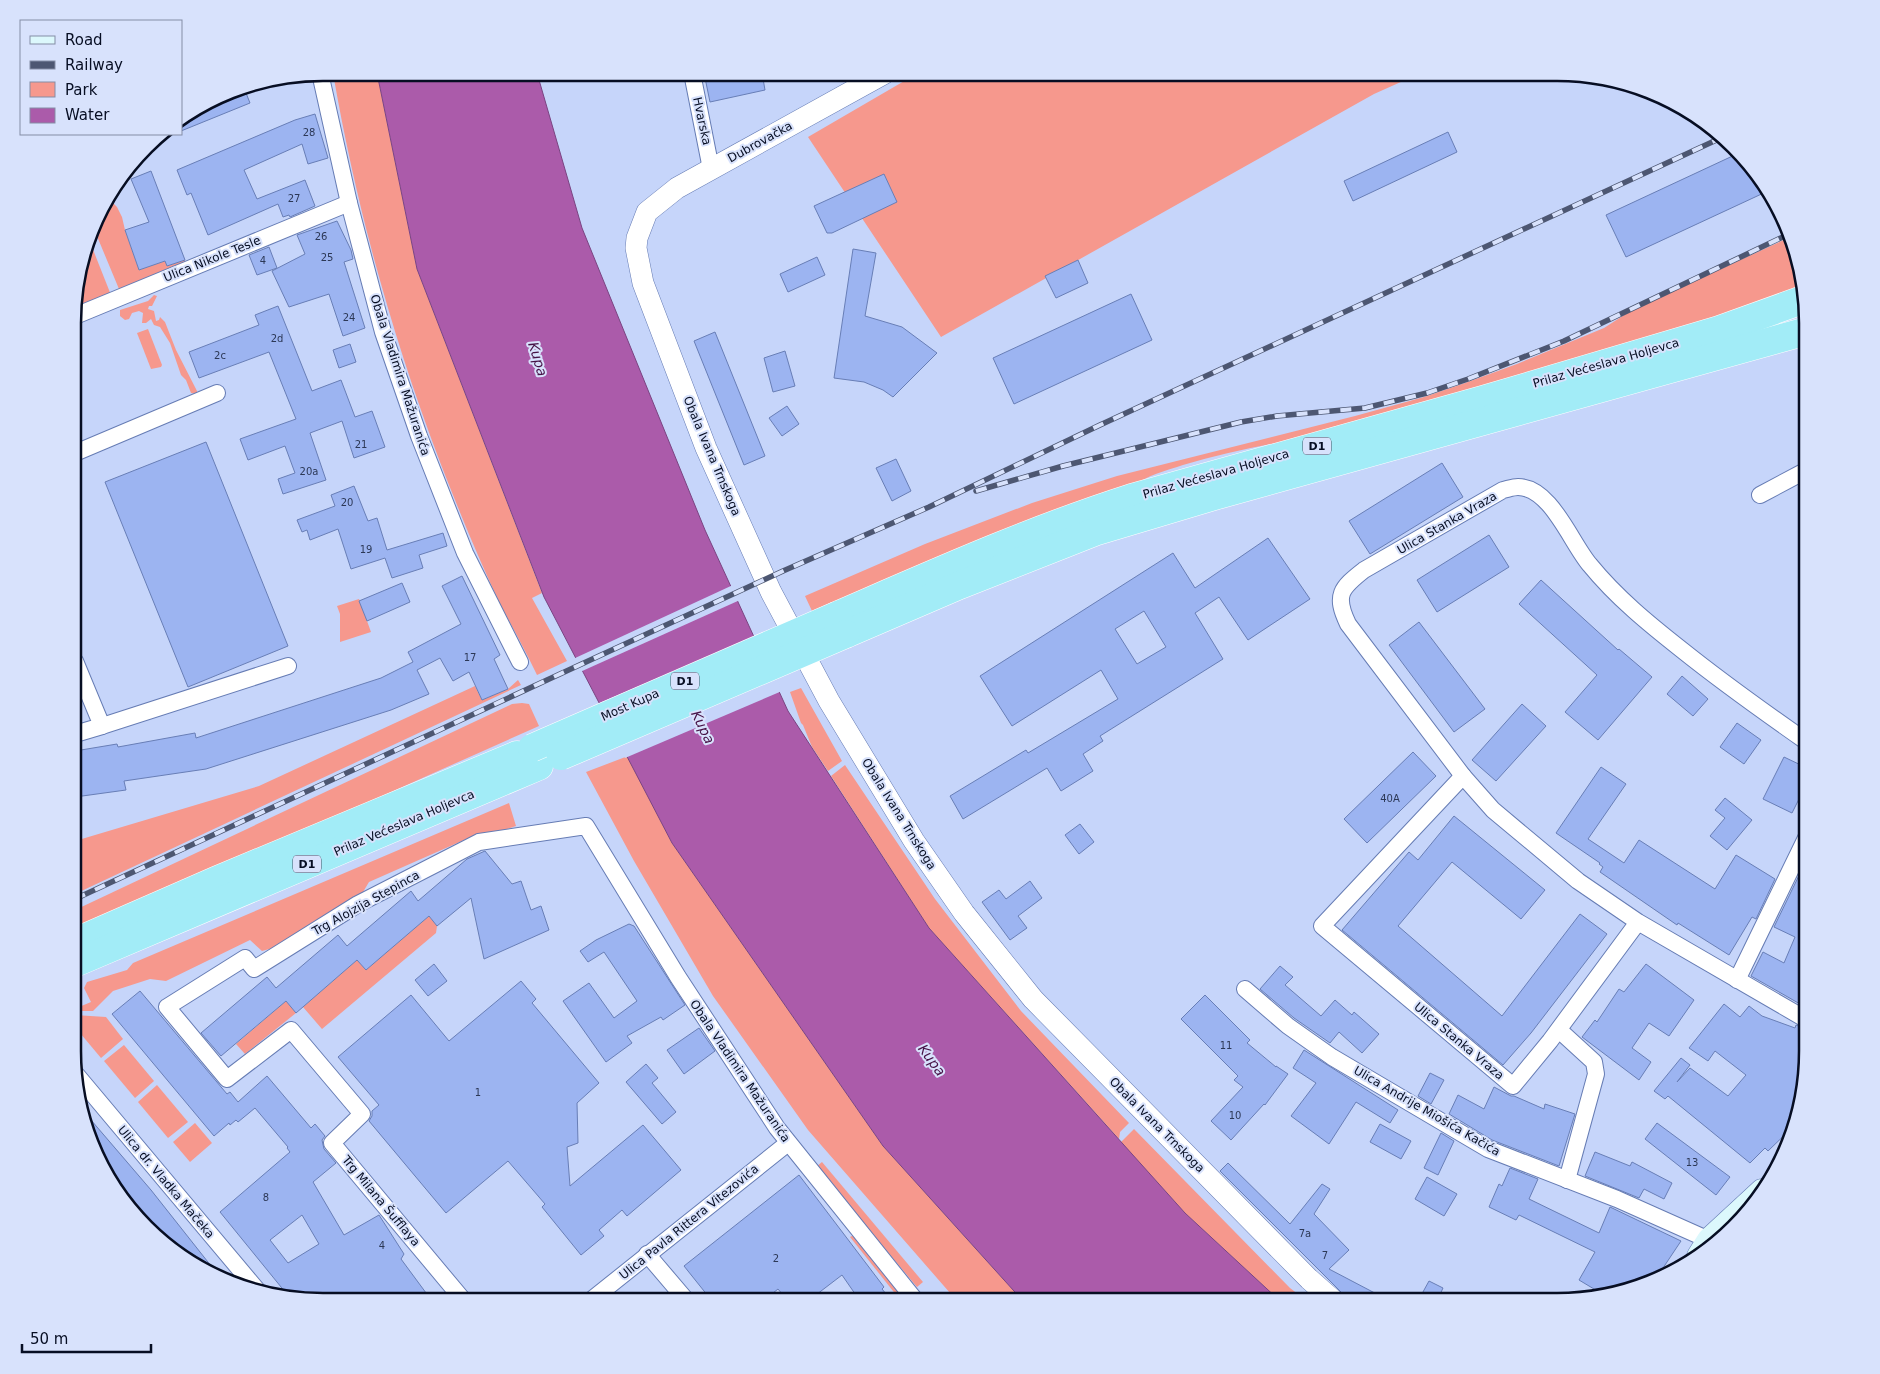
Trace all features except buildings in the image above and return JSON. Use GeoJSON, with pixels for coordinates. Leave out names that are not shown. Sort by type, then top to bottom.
{"type":"FeatureCollection","features":[{"type":"Feature","properties":{"kind":"highway","name":"Prilaz Većeslava Holjevca"},"geometry":{"type":"LineString","coordinates":[[842,624],[954,565],[1088,512],[1148,493],[1482,400],[1719,330],[1798,302]]}},
{"type":"Feature","properties":{"kind":"highway","name":"Prilaz Većeslava Holjevca"},"geometry":{"type":"LineString","coordinates":[[842,624],[960,585],[1097,531],[1214,496],[1799,333]]}},
{"type":"Feature","properties":{"kind":"highway","name":"Most Kupa"},"geometry":{"type":"LineString","coordinates":[[536,757],[842,624]]}},
{"type":"Feature","properties":{"kind":"highway","name":"Prilaz Većeslava Holjevca"},"geometry":{"type":"LineString","coordinates":[[81,939],[217,880],[536,757]]}},
{"type":"Feature","properties":{"kind":"highway","name":"Prilaz Većeslava Holjevca"},"geometry":{"type":"LineString","coordinates":[[81,960],[536,757]]}},
{"type":"Feature","properties":{"kind":"street","name":"Obala Vladimira Mažuranića"},"geometry":{"type":"LineString","coordinates":[[322,81],[349,203],[383,332],[419,436],[465,553],[520,662]]}},
{"type":"Feature","properties":{"kind":"street","name":"Hvarska"},"geometry":{"type":"LineString","coordinates":[[694,81],[712,169]]}},
{"type":"Feature","properties":{"kind":"street","name":"Dubrovačka"},"geometry":{"type":"LineString","coordinates":[[643,221],[647,212],[677,188],[871,81]]}},
{"type":"Feature","properties":{"kind":"street","name":"Ulica Nikole Tesle"},"geometry":{"type":"LineString","coordinates":[[82,313],[349,203]]}},
{"type":"Feature","properties":{"kind":"street","name":"Obala Ivana Trnskoga"},"geometry":{"type":"LineString","coordinates":[[643,221],[637,238],[636,248],[643,283],[706,448],[775,600],[829,701],[914,841],[964,913],[1033,999],[1325,1293]]}},
{"type":"Feature","properties":{"kind":"street"},"geometry":{"type":"LineString","coordinates":[[81,451],[217,393]]}},
{"type":"Feature","properties":{"kind":"street"},"geometry":{"type":"LineString","coordinates":[[1760,495],[1799,474]]}},
{"type":"Feature","properties":{"kind":"street","name":"Ulica Stanka Vraza"},"geometry":{"type":"LineString","coordinates":[[1463,776],[1322,926],[1513,1086],[1559,1030],[1638,922],[1578,881],[1493,810],[1463,776],[1348,624],[1340,602],[1342,592],[1347,583],[1364,570],[1503,490],[1518,487],[1531,490],[1542,496],[1588,564],[1636,614],[1720,680],[1799,736]]}},
{"type":"Feature","properties":{"kind":"street"},"geometry":{"type":"LineString","coordinates":[[81,732],[288,666]]}},
{"type":"Feature","properties":{"kind":"street"},"geometry":{"type":"LineString","coordinates":[[81,675],[102,726]]}},
{"type":"Feature","properties":{"kind":"street","name":"Obala Vladimira Mažuranića"},"geometry":{"type":"LineString","coordinates":[[586,826],[678,977],[788,1143],[910,1293]]}},
{"type":"Feature","properties":{"kind":"street","name":"Trg Alojzija Stepinca"},"geometry":{"type":"LineString","coordinates":[[167,1007],[246,958],[254,969],[358,904],[479,842],[586,826]]}},
{"type":"Feature","properties":{"kind":"street"},"geometry":{"type":"LineString","coordinates":[[1737,980],[1799,852]]}},
{"type":"Feature","properties":{"kind":"street"},"geometry":{"type":"LineString","coordinates":[[1638,922],[1799,1015]]}},
{"type":"Feature","properties":{"kind":"street","name":"Ulica Andrije Miošića Kačića"},"geometry":{"type":"LineString","coordinates":[[1245,989],[1288,1026],[1332,1057],[1488,1149],[1617,1199],[1700,1246]]}},
{"type":"Feature","properties":{"kind":"street","name":"Trg Milana Šufflaya"},"geometry":{"type":"LineString","coordinates":[[167,1007],[227,1079],[291,1030],[362,1114],[332,1143],[457,1293]]}},
{"type":"Feature","properties":{"kind":"street"},"geometry":{"type":"LineString","coordinates":[[1559,1030],[1594,1062],[1596,1074],[1567,1180]]}},
{"type":"Feature","properties":{"kind":"street","name":"Ulica dr. Vladka Mačeka"},"geometry":{"type":"LineString","coordinates":[[83,1083],[250,1281]]}},
{"type":"Feature","properties":{"kind":"street","name":"Ulica Pavla Rittera Vitezovića"},"geometry":{"type":"LineString","coordinates":[[600,1293],[788,1143]]}},
{"type":"Feature","properties":{"kind":"street"},"geometry":{"type":"LineString","coordinates":[[647,1254],[681,1293]]}},
{"type":"Feature","properties":{"kind":"green space"},"geometry":{"type":"Polygon","coordinates":[[[334,81],[379,81],[417,269],[542,593],[532,598],[567,661],[537,675],[502,608],[469,535],[440,462],[406,367],[364,221],[334,81]]]}},
{"type":"Feature","properties":{"kind":"green space"},"geometry":{"type":"Polygon","coordinates":[[[904,81],[1403,81],[1374,94],[941,337],[808,137],[904,81]]]}},
{"type":"Feature","properties":{"kind":"green space"},"geometry":{"type":"Polygon","coordinates":[[[113,203],[122,217],[139,270],[165,261],[167,266],[185,260],[186,264],[119,289],[97,237],[113,203]]]}},
{"type":"Feature","properties":{"kind":"green space"},"geometry":{"type":"Polygon","coordinates":[[[1784,240],[1797,291],[1745,311],[1308,437],[1229,453],[1170,469],[1150,476],[1133,487],[812,611],[805,596],[925,544],[1032,503],[1117,476],[1355,416],[1424,397],[1465,383],[1604,328],[1632,310],[1784,240]]]}},
{"type":"Feature","properties":{"kind":"green space"},"geometry":{"type":"Polygon","coordinates":[[[93,250],[111,295],[82,306],[86,276],[93,250]]]}},
{"type":"Feature","properties":{"kind":"green space"},"geometry":{"type":"Polygon","coordinates":[[[154,295],[157,296],[152,306],[149,306],[148,309],[154,311],[156,321],[160,317],[165,322],[197,394],[191,393],[186,380],[181,375],[170,343],[160,327],[154,325],[151,319],[146,323],[142,323],[143,313],[139,311],[132,313],[129,319],[125,320],[120,316],[120,310],[148,301],[154,295]]]}},
{"type":"Feature","properties":{"kind":"green space"},"geometry":{"type":"Polygon","coordinates":[[[148,329],[162,365],[161,367],[151,369],[137,333],[148,329]]]}},
{"type":"Feature","properties":{"kind":"green space"},"geometry":{"type":"Polygon","coordinates":[[[359,599],[371,632],[340,642],[340,614],[337,606],[359,599]]]}},
{"type":"Feature","properties":{"kind":"green space"},"geometry":{"type":"Polygon","coordinates":[[[518,680],[521,685],[81,891],[81,839],[259,786],[475,686],[482,700],[508,689],[518,680]]]}},
{"type":"Feature","properties":{"kind":"green space"},"geometry":{"type":"Polygon","coordinates":[[[801,688],[842,761],[828,771],[812,747],[790,692],[801,688]]]}},
{"type":"Feature","properties":{"kind":"green space"},"geometry":{"type":"Polygon","coordinates":[[[512,704],[529,704],[539,726],[353,809],[81,925],[81,907],[512,704]]]}},
{"type":"Feature","properties":{"kind":"green space"},"geometry":{"type":"Polygon","coordinates":[[[628,756],[672,843],[883,1146],[1016,1293],[950,1293],[808,1130],[713,996],[634,861],[586,772],[628,756]]]}},
{"type":"Feature","properties":{"kind":"green space"},"geometry":{"type":"Polygon","coordinates":[[[845,765],[935,899],[1021,1011],[1129,1123],[1120,1132],[1119,1139],[929,928],[831,776],[845,765]]]}},
{"type":"Feature","properties":{"kind":"green space"},"geometry":{"type":"Polygon","coordinates":[[[509,803],[516,826],[484,837],[480,833],[369,882],[360,897],[273,948],[262,951],[250,940],[166,981],[150,979],[113,991],[93,1011],[81,1011],[81,1006],[91,1002],[84,988],[87,982],[127,970],[133,963],[509,803]]]}},
{"type":"Feature","properties":{"kind":"green space"},"geometry":{"type":"Polygon","coordinates":[[[429,916],[437,926],[436,933],[322,1029],[303,1007],[357,960],[366,970],[429,916]]]}},
{"type":"Feature","properties":{"kind":"green space"},"geometry":{"type":"Polygon","coordinates":[[[286,1001],[296,1013],[245,1054],[236,1044],[286,1001]]]}},
{"type":"Feature","properties":{"kind":"green space"},"geometry":{"type":"Polygon","coordinates":[[[81,1015],[106,1017],[123,1039],[101,1058],[81,1034],[81,1015]]]}},
{"type":"Feature","properties":{"kind":"green space"},"geometry":{"type":"Polygon","coordinates":[[[124,1045],[154,1081],[135,1098],[104,1061],[124,1045]]]}},
{"type":"Feature","properties":{"kind":"green space"},"geometry":{"type":"Polygon","coordinates":[[[157,1085],[188,1122],[168,1138],[138,1102],[157,1085]]]}},
{"type":"Feature","properties":{"kind":"green space"},"geometry":{"type":"Polygon","coordinates":[[[195,1123],[212,1143],[190,1162],[173,1142],[195,1123]]]}},
{"type":"Feature","properties":{"kind":"green space"},"geometry":{"type":"Polygon","coordinates":[[[1134,1129],[1297,1293],[1271,1293],[1185,1213],[1121,1142],[1134,1129]]]}},
{"type":"Feature","properties":{"kind":"green space"},"geometry":{"type":"Polygon","coordinates":[[[822,1162],[923,1282],[917,1287],[816,1167],[822,1162]]]}},
{"type":"Feature","properties":{"kind":"green space"},"geometry":{"type":"Polygon","coordinates":[[[856,1234],[904,1293],[895,1293],[850,1237],[856,1234]]]}},
{"type":"Feature","properties":{"kind":"water","name":"Kupa"},"geometry":{"type":"Polygon","coordinates":[[[379,81],[539,81],[582,228],[705,530],[788,711],[929,928],[1185,1213],[1271,1293],[1016,1293],[883,1146],[672,843],[544,597],[417,269],[379,81]]]}},
{"type":"Feature","properties":{"kind":"pier"},"geometry":{"type":"Polygon","coordinates":[[[733,585],[740,600],[580,672],[573,659],[733,585]]]}},
{"type":"Feature","properties":{"kind":"pier"},"geometry":{"type":"Polygon","coordinates":[[[757,636],[782,691],[625,758],[597,704],[757,636]]]}},
{"type":"Feature","properties":{"kind":"railway"},"geometry":{"type":"LineString","coordinates":[[81,896],[783,571],[929,507],[1100,425],[1715,141]]}},
{"type":"Feature","properties":{"kind":"railway"},"geometry":{"type":"LineString","coordinates":[[976,491],[1063,466],[1241,422],[1277,416],[1365,408],[1427,393],[1564,341],[1782,237]]}}]}
